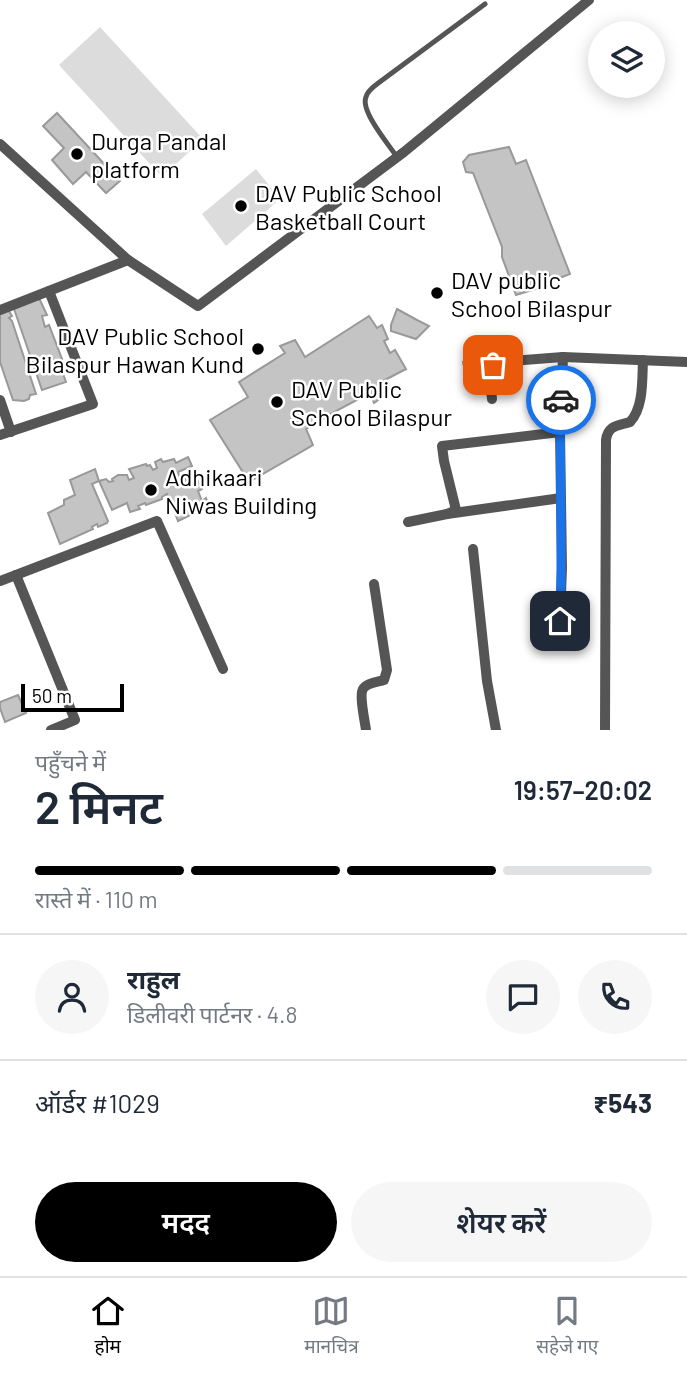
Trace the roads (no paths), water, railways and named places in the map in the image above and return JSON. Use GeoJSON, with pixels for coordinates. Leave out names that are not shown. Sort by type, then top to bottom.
{"type":"FeatureCollection","features":[{"type":"Feature","properties":{"kind":"street"},"geometry":{"type":"LineString","coordinates":[[0,144],[128,260],[198,306],[397,157],[589,0]]}},
{"type":"Feature","properties":{"kind":"street"},"geometry":{"type":"LineString","coordinates":[[0,310],[128,260]]}},
{"type":"Feature","properties":{"kind":"street"},"geometry":{"type":"LineString","coordinates":[[0,400],[5,433],[93,404],[49,291]]}},
{"type":"Feature","properties":{"kind":"street"},"geometry":{"type":"LineString","coordinates":[[560,621],[562,357]]}},
{"type":"Feature","properties":{"kind":"street"},"geometry":{"type":"LineString","coordinates":[[492,399],[489,371],[498,362],[562,357],[687,362]]}},
{"type":"Feature","properties":{"kind":"street"},"geometry":{"type":"LineString","coordinates":[[605,730],[606,440],[612,427],[634,419],[641,393],[643,360]]}},
{"type":"Feature","properties":{"kind":"street"},"geometry":{"type":"LineString","coordinates":[[447,514],[456,510],[443,446],[560,432]]}},
{"type":"Feature","properties":{"kind":"street"},"geometry":{"type":"LineString","coordinates":[[408,522],[562,498]]}},
{"type":"Feature","properties":{"kind":"street"},"geometry":{"type":"LineString","coordinates":[[0,581],[158,521],[223,668]]}},
{"type":"Feature","properties":{"kind":"street"},"geometry":{"type":"LineString","coordinates":[[473,549],[487,681],[496,730]]}},
{"type":"Feature","properties":{"kind":"street"},"geometry":{"type":"LineString","coordinates":[[16,575],[75,720],[51,730]]}},
{"type":"Feature","properties":{"kind":"street"},"geometry":{"type":"LineString","coordinates":[[366,730],[363,689],[384,680],[387,670],[374,584]]}},
{"type":"Feature","properties":{"kind":"lane"},"geometry":{"type":"LineString","coordinates":[[397,157],[368,115],[366,96],[377,83],[485,5]]}},
{"type":"Feature","properties":{"kind":"place","name":"Durga Pandal platform"},"geometry":{"type":"Point","coordinates":[77,154]}},
{"type":"Feature","properties":{"kind":"place","name":"DAV Public School Basketball Court"},"geometry":{"type":"Point","coordinates":[241,206]}},
{"type":"Feature","properties":{"kind":"place","name":"DAV public School Bilaspur"},"geometry":{"type":"Point","coordinates":[437,293]}},
{"type":"Feature","properties":{"kind":"place","name":"DAV Public School Bilaspur Hawan Kund"},"geometry":{"type":"Point","coordinates":[258,349]}},
{"type":"Feature","properties":{"kind":"place","name":"DAV Public School Bilaspur"},"geometry":{"type":"Point","coordinates":[277,402]}},
{"type":"Feature","properties":{"kind":"place","name":"Adhikaari Niwas Building"},"geometry":{"type":"Point","coordinates":[151,490]}}]}
